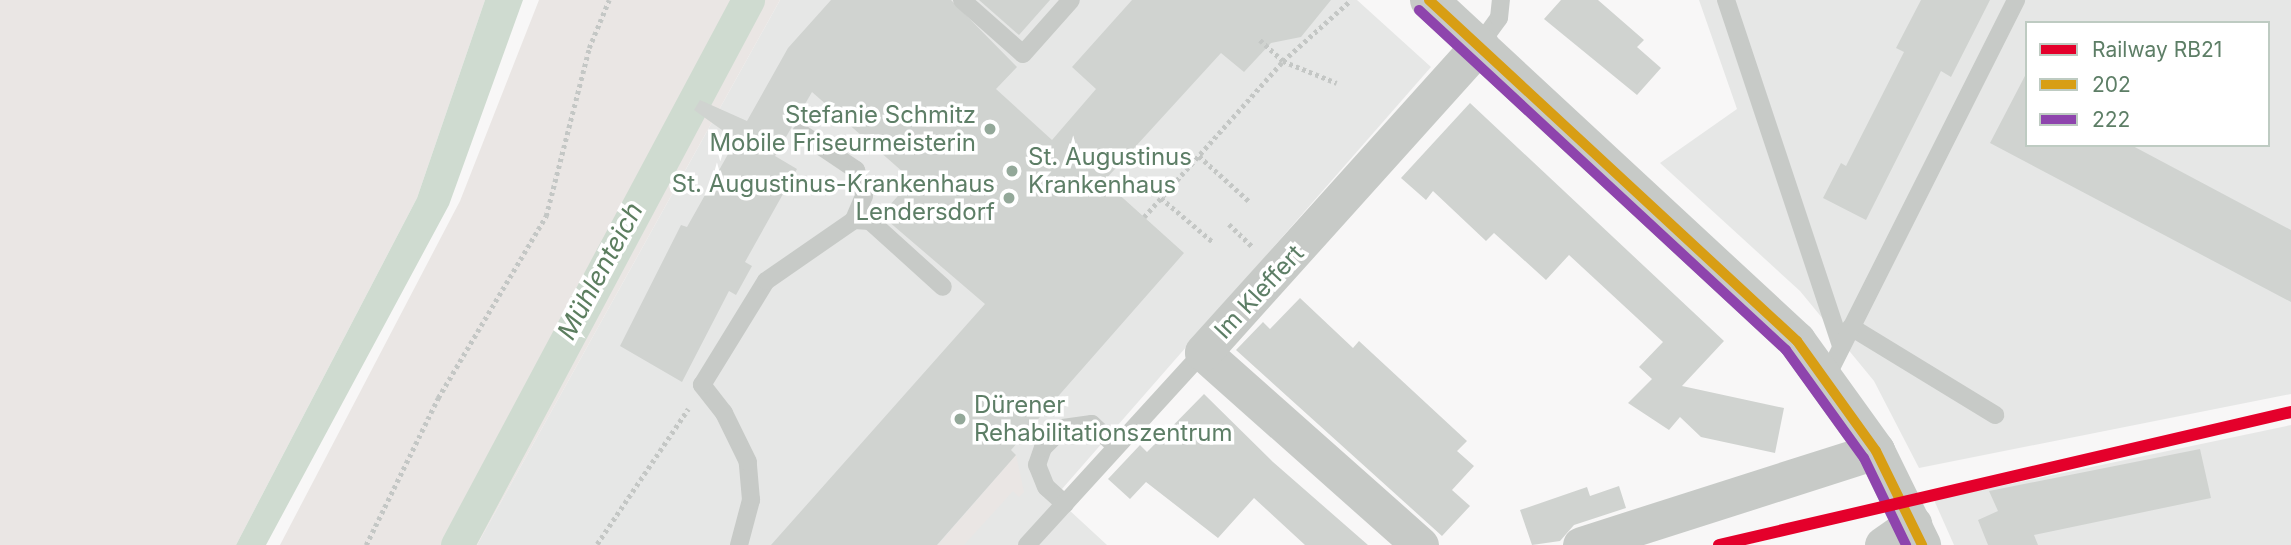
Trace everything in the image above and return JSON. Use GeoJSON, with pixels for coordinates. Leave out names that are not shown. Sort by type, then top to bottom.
{"type":"FeatureCollection","features":[{"type":"Feature","properties":{"kind":"street"},"geometry":{"type":"LineString","coordinates":[[1429,0],[1744,287],[1834,361],[1876,451],[1906,538]]}},
{"type":"Feature","properties":{"kind":"street","name":"Im Kleffert"},"geometry":{"type":"LineString","coordinates":[[1420,545],[1203,352],[1480,44]]}},
{"type":"Feature","properties":{"kind":"street"},"geometry":{"type":"LineString","coordinates":[[1581,545],[1876,451]]}},
{"type":"Feature","properties":{"kind":"lane"},"geometry":{"type":"LineString","coordinates":[[962,0],[1023,54],[1071,0]]}},
{"type":"Feature","properties":{"kind":"lane"},"geometry":{"type":"LineString","coordinates":[[1480,44],[1499,18],[1501,0]]}},
{"type":"Feature","properties":{"kind":"lane"},"geometry":{"type":"LineString","coordinates":[[1726,0],[1834,361]]}},
{"type":"Feature","properties":{"kind":"lane"},"geometry":{"type":"LineString","coordinates":[[1834,361],[2016,0]]}},
{"type":"Feature","properties":{"kind":"lane"},"geometry":{"type":"LineString","coordinates":[[738,545],[751,500],[748,462],[724,412],[702,385],[766,281],[854,220],[864,196],[856,170],[801,133]]}},
{"type":"Feature","properties":{"kind":"lane"},"geometry":{"type":"LineString","coordinates":[[854,220],[870,221],[943,287]]}},
{"type":"Feature","properties":{"kind":"lane"},"geometry":{"type":"LineString","coordinates":[[1851,327],[1995,415]]}},
{"type":"Feature","properties":{"kind":"lane"},"geometry":{"type":"LineString","coordinates":[[1027,545],[1203,352]]}},
{"type":"Feature","properties":{"kind":"lane"},"geometry":{"type":"LineString","coordinates":[[1065,505],[1042,476],[1043,448],[1063,428],[1092,424],[1115,446]]}},
{"type":"Feature","properties":{"kind":"path"},"geometry":{"type":"LineString","coordinates":[[366,545],[438,398],[546,216],[589,48],[609,0]]}},
{"type":"Feature","properties":{"kind":"path"},"geometry":{"type":"LineString","coordinates":[[1144,217],[1283,61],[1351,0]]}},
{"type":"Feature","properties":{"kind":"path"},"geometry":{"type":"LineString","coordinates":[[1260,40],[1283,61],[1337,83]]}},
{"type":"Feature","properties":{"kind":"path"},"geometry":{"type":"LineString","coordinates":[[1199,156],[1249,201]]}},
{"type":"Feature","properties":{"kind":"path"},"geometry":{"type":"LineString","coordinates":[[1161,198],[1213,243]]}},
{"type":"Feature","properties":{"kind":"path"},"geometry":{"type":"LineString","coordinates":[[1229,224],[1251,245]]}},
{"type":"Feature","properties":{"kind":"path"},"geometry":{"type":"LineString","coordinates":[[597,545],[702,385]]}},
{"type":"Feature","properties":{"kind":"shaded area"},"geometry":{"type":"Polygon","coordinates":[[[0,0],[485,0],[417,198],[236,545],[0,545],[0,0]]]}},
{"type":"Feature","properties":{"kind":"shaded area"},"geometry":{"type":"Polygon","coordinates":[[[485,0],[523,0],[449,205],[266,545],[236,545],[417,198],[485,0]]]}},
{"type":"Feature","properties":{"kind":"shaded area"},"geometry":{"type":"Polygon","coordinates":[[[539,0],[780,0],[477,545],[280,545],[460,201],[539,0]]]}},
{"type":"Feature","properties":{"kind":"shaded area","name":"St. Augustinus Krankenhaus"},"geometry":{"type":"Polygon","coordinates":[[[780,0],[1357,0],[1431,67],[1055,497],[1107,545],[477,545],[780,0]]]}},
{"type":"Feature","properties":{"kind":"shaded area"},"geometry":{"type":"Polygon","coordinates":[[[1699,0],[2291,0],[2291,394],[1919,468],[1874,381],[1800,291],[1660,163],[1737,109],[1699,0]]]}},
{"type":"Feature","properties":{"kind":"shaded area"},"geometry":{"type":"Polygon","coordinates":[[[2291,425],[2291,545],[1954,545],[1934,500],[2291,425]]]}},
{"type":"Feature","properties":{"kind":"shaded area"},"geometry":{"type":"Polygon","coordinates":[[[1016,455],[1024,492],[1019,497],[1013,491],[964,545],[938,545],[1016,455]]]}},
{"type":"Feature","properties":{"kind":"building","name":"St. Augustinus-Krankenhaus Lendersdorf"},"geometry":{"type":"Polygon","coordinates":[[[831,0],[951,0],[1017,67],[996,89],[1052,140],[1096,89],[1072,67],[1132,0],[1331,0],[1301,37],[1271,43],[1244,72],[1221,53],[1104,181],[1184,253],[1011,450],[1016,455],[937,545],[771,545],[985,304],[881,215],[912,180],[812,92],[775,156],[797,169],[745,262],[752,266],[736,295],[729,291],[682,382],[620,346],[681,225],[687,227],[736,140],[694,110],[700,100],[747,121],[788,48],[831,0]]]}},
{"type":"Feature","properties":{"kind":"building"},"geometry":{"type":"Polygon","coordinates":[[[979,0],[1050,0],[1019,35],[979,0]]]}},
{"type":"Feature","properties":{"kind":"building"},"geometry":{"type":"Polygon","coordinates":[[[1561,0],[1598,0],[1644,40],[1637,47],[1661,68],[1637,95],[1544,19],[1561,0]]]}},
{"type":"Feature","properties":{"kind":"building"},"geometry":{"type":"Polygon","coordinates":[[[1921,0],[1990,0],[1951,77],[1941,71],[1866,220],[1823,198],[1841,163],[1846,166],[1904,52],[1896,48],[1921,0]]]}},
{"type":"Feature","properties":{"kind":"building"},"geometry":{"type":"Polygon","coordinates":[[[2025,76],[2025,147],[2135,147],[2291,230],[2291,302],[1990,143],[2025,76]]]}},
{"type":"Feature","properties":{"kind":"building"},"geometry":{"type":"Polygon","coordinates":[[[1470,103],[1724,341],[1682,386],[1784,408],[1775,453],[1701,437],[1680,417],[1669,430],[1628,403],[1652,379],[1639,367],[1663,342],[1569,255],[1546,280],[1494,233],[1486,241],[1433,191],[1426,200],[1401,178],[1470,103]]]}},
{"type":"Feature","properties":{"kind":"building"},"geometry":{"type":"Polygon","coordinates":[[[1300,298],[1353,348],[1359,341],[1467,441],[1457,451],[1474,466],[1452,490],[1470,506],[1442,536],[1236,350],[1263,322],[1270,329],[1300,298]]]}},
{"type":"Feature","properties":{"kind":"building"},"geometry":{"type":"Polygon","coordinates":[[[1204,394],[1273,462],[1368,545],[1305,545],[1254,498],[1218,538],[1146,482],[1130,499],[1108,479],[1140,445],[1147,452],[1204,394]]]}},
{"type":"Feature","properties":{"kind":"building"},"geometry":{"type":"Polygon","coordinates":[[[2200,449],[2211,498],[2034,535],[2038,545],[1988,545],[1978,520],[1998,511],[1989,491],[2200,449]]]}},
{"type":"Feature","properties":{"kind":"building"},"geometry":{"type":"Polygon","coordinates":[[[1619,486],[1626,508],[1574,525],[1560,541],[1532,545],[1520,510],[1587,487],[1590,496],[1619,486]]]}},
{"type":"Feature","properties":{"kind":"waterway","name":"Mühlenteich"},"geometry":{"type":"LineString","coordinates":[[457,545],[748,0]]}},
{"type":"Feature","properties":{"kind":"rail line","name":"RB21"},"geometry":{"type":"LineString","coordinates":[[1719,545],[2291,412]]}},
{"type":"Feature","properties":{"kind":"transit line","name":"202"},"geometry":{"type":"LineString","coordinates":[[1429,0],[1797,341],[1876,451],[1922,545]]}},
{"type":"Feature","properties":{"kind":"transit line","name":"222"},"geometry":{"type":"LineString","coordinates":[[1419,10],[1786,350],[1864,458],[1906,545]]}},
{"type":"Feature","properties":{"kind":"place","name":"Stefanie Schmitz Mobile Friseurmeisterin"},"geometry":{"type":"Point","coordinates":[990,129]}},
{"type":"Feature","properties":{"kind":"place","name":"St. Augustinus Krankenhaus"},"geometry":{"type":"Point","coordinates":[1012,171]}},
{"type":"Feature","properties":{"kind":"place","name":"St. Augustinus-Krankenhaus Lendersdorf"},"geometry":{"type":"Point","coordinates":[1009,198]}},
{"type":"Feature","properties":{"kind":"place","name":"Dürener Rehabilitationszentrum"},"geometry":{"type":"Point","coordinates":[960,419]}}]}
